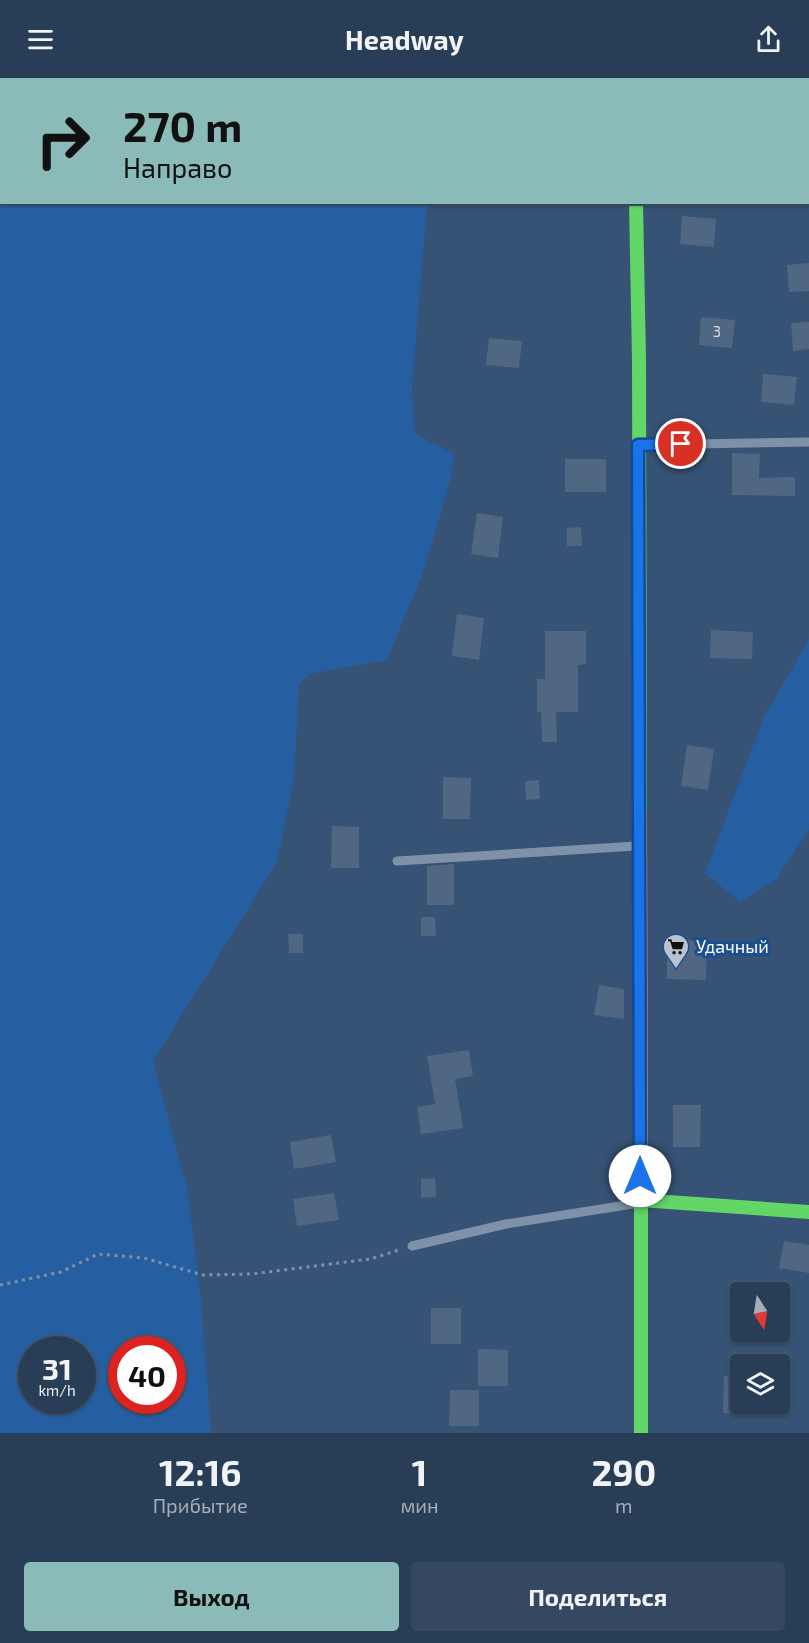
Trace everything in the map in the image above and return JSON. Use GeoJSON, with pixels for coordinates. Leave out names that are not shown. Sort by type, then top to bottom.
{"type":"FeatureCollection","features":[{"type":"Feature","properties":{"kind":"street"},"geometry":{"type":"LineString","coordinates":[[636,204],[639,361],[641,1433]]}},
{"type":"Feature","properties":{"kind":"street"},"geometry":{"type":"LineString","coordinates":[[640,1202],[809,1212]]}},
{"type":"Feature","properties":{"kind":"lane"},"geometry":{"type":"LineString","coordinates":[[638,445],[809,442]]}},
{"type":"Feature","properties":{"kind":"lane"},"geometry":{"type":"LineString","coordinates":[[398,861],[639,846]]}},
{"type":"Feature","properties":{"kind":"lane"},"geometry":{"type":"LineString","coordinates":[[412,1246],[506,1224],[640,1202]]}},
{"type":"Feature","properties":{"kind":"path"},"geometry":{"type":"LineString","coordinates":[[0,1285],[61,1272],[98,1254],[144,1258],[204,1275],[242,1274],[370,1258],[412,1246]]}},
{"type":"Feature","properties":{"kind":"shaded area"},"geometry":{"type":"Polygon","coordinates":[[[0,204],[427,204],[412,386],[415,434],[454,454],[451,477],[424,570],[387,660],[309,674],[299,686],[294,779],[277,862],[153,1061],[188,1192],[201,1302],[211,1433],[0,1433],[0,204]]]}},
{"type":"Feature","properties":{"kind":"shaded area"},"geometry":{"type":"Polygon","coordinates":[[[809,639],[809,830],[776,880],[740,902],[705,873],[764,717],[809,639]]]}},
{"type":"Feature","properties":{"kind":"building"},"geometry":{"type":"Polygon","coordinates":[[[682,216],[716,219],[714,247],[680,244],[682,216]]]}},
{"type":"Feature","properties":{"kind":"building"},"geometry":{"type":"Polygon","coordinates":[[[809,263],[809,291],[789,292],[787,265],[809,263]]]}},
{"type":"Feature","properties":{"kind":"building"},"geometry":{"type":"Polygon","coordinates":[[[701,317],[735,320],[732,348],[699,345],[701,317]]]}},
{"type":"Feature","properties":{"kind":"building"},"geometry":{"type":"Polygon","coordinates":[[[809,322],[809,349],[793,351],[791,323],[809,322]]]}},
{"type":"Feature","properties":{"kind":"building"},"geometry":{"type":"Polygon","coordinates":[[[489,338],[522,341],[519,368],[486,365],[489,338]]]}},
{"type":"Feature","properties":{"kind":"building"},"geometry":{"type":"Polygon","coordinates":[[[763,374],[797,377],[794,405],[761,402],[763,374]]]}},
{"type":"Feature","properties":{"kind":"building"},"geometry":{"type":"Polygon","coordinates":[[[732,453],[760,454],[759,478],[795,477],[795,496],[732,495],[732,453]]]}},
{"type":"Feature","properties":{"kind":"building"},"geometry":{"type":"Polygon","coordinates":[[[565,459],[606,459],[606,492],[565,492],[565,459]]]}},
{"type":"Feature","properties":{"kind":"building"},"geometry":{"type":"Polygon","coordinates":[[[477,513],[503,517],[498,558],[471,554],[477,513]]]}},
{"type":"Feature","properties":{"kind":"building"},"geometry":{"type":"Polygon","coordinates":[[[581,527],[582,546],[567,546],[567,528],[581,527]]]}},
{"type":"Feature","properties":{"kind":"building"},"geometry":{"type":"Polygon","coordinates":[[[457,614],[484,618],[479,660],[452,656],[457,614]]]}},
{"type":"Feature","properties":{"kind":"building"},"geometry":{"type":"Polygon","coordinates":[[[711,630],[753,632],[752,659],[710,658],[711,630]]]}},
{"type":"Feature","properties":{"kind":"building"},"geometry":{"type":"Polygon","coordinates":[[[545,631],[586,631],[586,664],[578,665],[578,712],[556,712],[557,742],[542,742],[541,712],[537,712],[537,679],[545,679],[545,631]]]}},
{"type":"Feature","properties":{"kind":"building"},"geometry":{"type":"Polygon","coordinates":[[[687,745],[714,749],[708,790],[681,786],[687,745]]]}},
{"type":"Feature","properties":{"kind":"building"},"geometry":{"type":"Polygon","coordinates":[[[443,777],[471,778],[470,819],[443,819],[443,777]]]}},
{"type":"Feature","properties":{"kind":"building"},"geometry":{"type":"Polygon","coordinates":[[[539,780],[540,799],[526,800],[525,781],[539,780]]]}},
{"type":"Feature","properties":{"kind":"building"},"geometry":{"type":"Polygon","coordinates":[[[332,826],[359,827],[359,868],[331,868],[332,826]]]}},
{"type":"Feature","properties":{"kind":"building"},"geometry":{"type":"Polygon","coordinates":[[[454,864],[454,905],[427,905],[427,866],[454,864]]]}},
{"type":"Feature","properties":{"kind":"building"},"geometry":{"type":"Polygon","coordinates":[[[421,917],[435,917],[436,936],[421,936],[421,917]]]}},
{"type":"Feature","properties":{"kind":"building"},"geometry":{"type":"Polygon","coordinates":[[[288,934],[303,934],[303,953],[289,953],[288,934]]]}},
{"type":"Feature","properties":{"kind":"building"},"geometry":{"type":"Polygon","coordinates":[[[667,940],[707,941],[706,980],[667,979],[667,940]]]}},
{"type":"Feature","properties":{"kind":"building"},"geometry":{"type":"Polygon","coordinates":[[[599,985],[624,989],[624,1019],[594,1015],[599,985]]]}},
{"type":"Feature","properties":{"kind":"building"},"geometry":{"type":"Polygon","coordinates":[[[469,1050],[473,1076],[455,1079],[463,1128],[421,1134],[417,1107],[435,1104],[427,1056],[469,1050]]]}},
{"type":"Feature","properties":{"kind":"building"},"geometry":{"type":"Polygon","coordinates":[[[673,1105],[701,1105],[700,1147],[673,1147],[673,1105]]]}},
{"type":"Feature","properties":{"kind":"building"},"geometry":{"type":"Polygon","coordinates":[[[331,1135],[336,1162],[294,1169],[290,1142],[331,1135]]]}},
{"type":"Feature","properties":{"kind":"building"},"geometry":{"type":"Polygon","coordinates":[[[435,1178],[436,1197],[421,1198],[421,1179],[435,1178]]]}},
{"type":"Feature","properties":{"kind":"building"},"geometry":{"type":"Polygon","coordinates":[[[334,1193],[339,1220],[297,1226],[293,1199],[334,1193]]]}},
{"type":"Feature","properties":{"kind":"building"},"geometry":{"type":"Polygon","coordinates":[[[784,1241],[809,1245],[809,1273],[779,1268],[784,1241]]]}},
{"type":"Feature","properties":{"kind":"building"},"geometry":{"type":"Polygon","coordinates":[[[431,1308],[461,1308],[461,1344],[431,1344],[431,1308]]]}},
{"type":"Feature","properties":{"kind":"building"},"geometry":{"type":"Polygon","coordinates":[[[478,1349],[508,1350],[508,1386],[478,1386],[478,1349]]]}},
{"type":"Feature","properties":{"kind":"building"},"geometry":{"type":"Polygon","coordinates":[[[724,1376],[730,1376],[730,1413],[723,1413],[724,1376]]]}},
{"type":"Feature","properties":{"kind":"building"},"geometry":{"type":"Polygon","coordinates":[[[450,1390],[479,1390],[479,1426],[449,1426],[450,1390]]]}},
{"type":"Feature","properties":{"kind":"traffic: fast"},"geometry":{"type":"LineString","coordinates":[[636,204],[639,361],[640,811]]}},
{"type":"Feature","properties":{"kind":"traffic: fast"},"geometry":{"type":"LineString","coordinates":[[641,1171],[641,1433]]}},
{"type":"Feature","properties":{"kind":"traffic: fast"},"geometry":{"type":"LineString","coordinates":[[640,1200],[809,1212]]}},
{"type":"Feature","properties":{"kind":"traffic: slow"},"geometry":{"type":"LineString","coordinates":[[640,811],[641,1171]]}},
{"type":"Feature","properties":{"kind":"place","name":"Удачный"},"geometry":{"type":"Point","coordinates":[676,970]}},
{"type":"Feature","properties":{"kind":"route"},"geometry":{"type":"LineString","coordinates":[[640,1176],[638,445],[681,444]]}}]}
